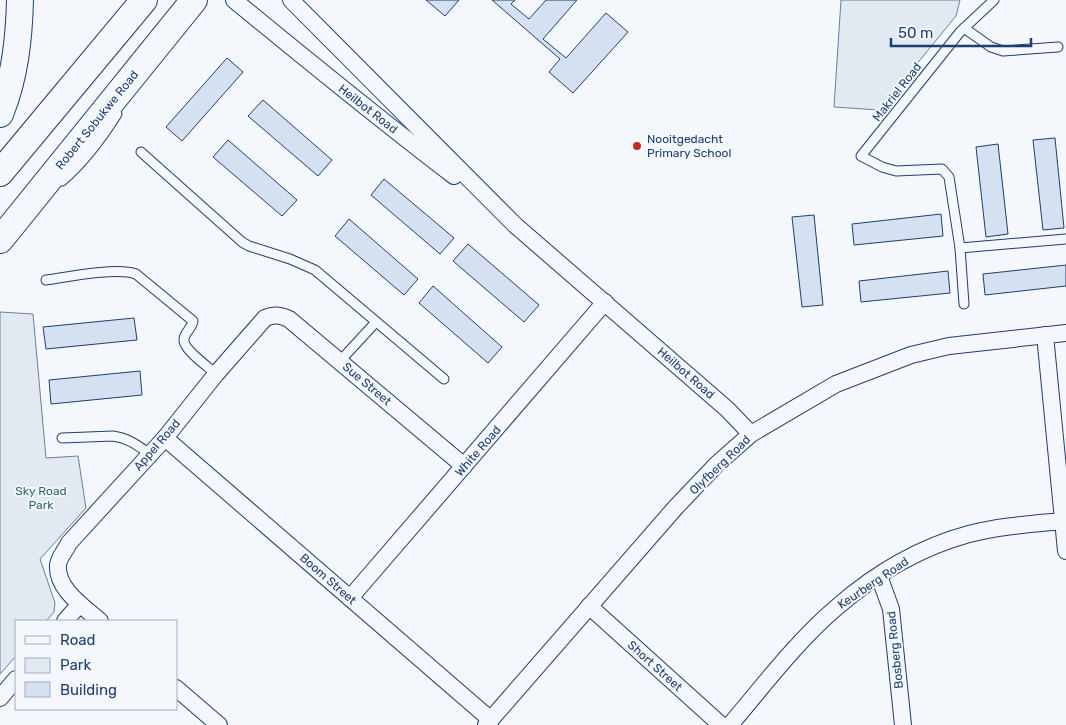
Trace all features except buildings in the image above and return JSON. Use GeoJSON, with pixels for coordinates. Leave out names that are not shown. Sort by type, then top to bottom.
{"type":"FeatureCollection","features":[{"type":"Feature","properties":{"kind":"main road"},"geometry":{"type":"LineString","coordinates":[[0,114],[11,81],[16,58],[20,24],[20,0]]}},
{"type":"Feature","properties":{"kind":"main road"},"geometry":{"type":"LineString","coordinates":[[0,174],[144,0]]}},
{"type":"Feature","properties":{"kind":"main road","name":"Robert Sobukwe Road"},"geometry":{"type":"LineString","coordinates":[[0,240],[194,0]]}},
{"type":"Feature","properties":{"kind":"street","name":"Heilbot Road"},"geometry":{"type":"LineString","coordinates":[[234,0],[356,100],[506,215]]}},
{"type":"Feature","properties":{"kind":"street","name":"Heilbot Road"},"geometry":{"type":"LineString","coordinates":[[291,0],[506,215],[727,409],[751,434]]}},
{"type":"Feature","properties":{"kind":"street","name":"White Road"},"geometry":{"type":"LineString","coordinates":[[350,598],[605,302]]}},
{"type":"Feature","properties":{"kind":"street","name":"Sue Street"},"geometry":{"type":"LineString","coordinates":[[264,318],[280,315],[289,319],[464,466]]}},
{"type":"Feature","properties":{"kind":"street","name":"Appel Road"},"geometry":{"type":"LineString","coordinates":[[80,604],[62,583],[58,563],[70,543],[165,438],[264,318]]}},
{"type":"Feature","properties":{"kind":"street","name":"Olyfberg Road"},"geometry":{"type":"LineString","coordinates":[[489,722],[589,606],[710,471],[751,434],[836,384],[911,355],[949,346],[1066,333]]}},
{"type":"Feature","properties":{"kind":"street"},"geometry":{"type":"LineString","coordinates":[[1045,335],[1066,551]]}},
{"type":"Feature","properties":{"kind":"street","name":"Boom Street"},"geometry":{"type":"LineString","coordinates":[[165,438],[350,598],[489,722]]}},
{"type":"Feature","properties":{"kind":"street","name":"Keurberg Road"},"geometry":{"type":"LineString","coordinates":[[730,725],[804,640],[836,607],[879,576],[910,557],[969,534],[997,528],[1063,521]]}},
{"type":"Feature","properties":{"kind":"street","name":"Bosberg Road"},"geometry":{"type":"LineString","coordinates":[[879,576],[891,609],[903,725]]}},
{"type":"Feature","properties":{"kind":"street"},"geometry":{"type":"LineString","coordinates":[[66,620],[80,604],[99,620]]}},
{"type":"Feature","properties":{"kind":"street","name":"Short Street"},"geometry":{"type":"LineString","coordinates":[[589,606],[721,725]]}},
{"type":"Feature","properties":{"kind":"street"},"geometry":{"type":"LineString","coordinates":[[0,698],[15,680]]}},
{"type":"Feature","properties":{"kind":"street"},"geometry":{"type":"LineString","coordinates":[[178,690],[219,725]]}},
{"type":"Feature","properties":{"kind":"lane","name":"Makriel Road"},"geometry":{"type":"LineString","coordinates":[[960,248],[950,177],[946,172],[942,169],[905,172],[888,170],[861,156],[964,28],[994,0]]}},
{"type":"Feature","properties":{"kind":"lane"},"geometry":{"type":"LineString","coordinates":[[964,28],[991,47],[1003,51],[1058,47]]}},
{"type":"Feature","properties":{"kind":"lane"},"geometry":{"type":"LineString","coordinates":[[18,218],[76,169],[109,127],[151,52]]}},
{"type":"Feature","properties":{"kind":"lane"},"geometry":{"type":"LineString","coordinates":[[141,152],[242,242],[302,263],[315,270],[444,379]]}},
{"type":"Feature","properties":{"kind":"lane"},"geometry":{"type":"LineString","coordinates":[[964,304],[960,248],[1066,239]]}},
{"type":"Feature","properties":{"kind":"lane"},"geometry":{"type":"LineString","coordinates":[[46,280],[108,272],[131,272],[136,274],[193,321],[192,326],[184,336],[184,342],[188,349],[216,374]]}},
{"type":"Feature","properties":{"kind":"lane"},"geometry":{"type":"LineString","coordinates":[[340,361],[376,322]]}},
{"type":"Feature","properties":{"kind":"lane"},"geometry":{"type":"LineString","coordinates":[[62,438],[121,437],[128,439],[150,454]]}},
{"type":"Feature","properties":{"kind":"green space"},"geometry":{"type":"Polygon","coordinates":[[[841,0],[960,0],[956,16],[879,110],[834,107],[841,0]]]}},
{"type":"Feature","properties":{"kind":"green space","name":"Sky Road Park"},"geometry":{"type":"Polygon","coordinates":[[[0,312],[33,314],[46,458],[78,456],[86,508],[40,559],[55,603],[54,612],[47,620],[15,620],[15,657],[0,674],[0,312]]]}},
{"type":"Feature","properties":{"kind":"place","name":"Nooitgedacht Primary School"},"geometry":{"type":"Point","coordinates":[637,146]}}]}
